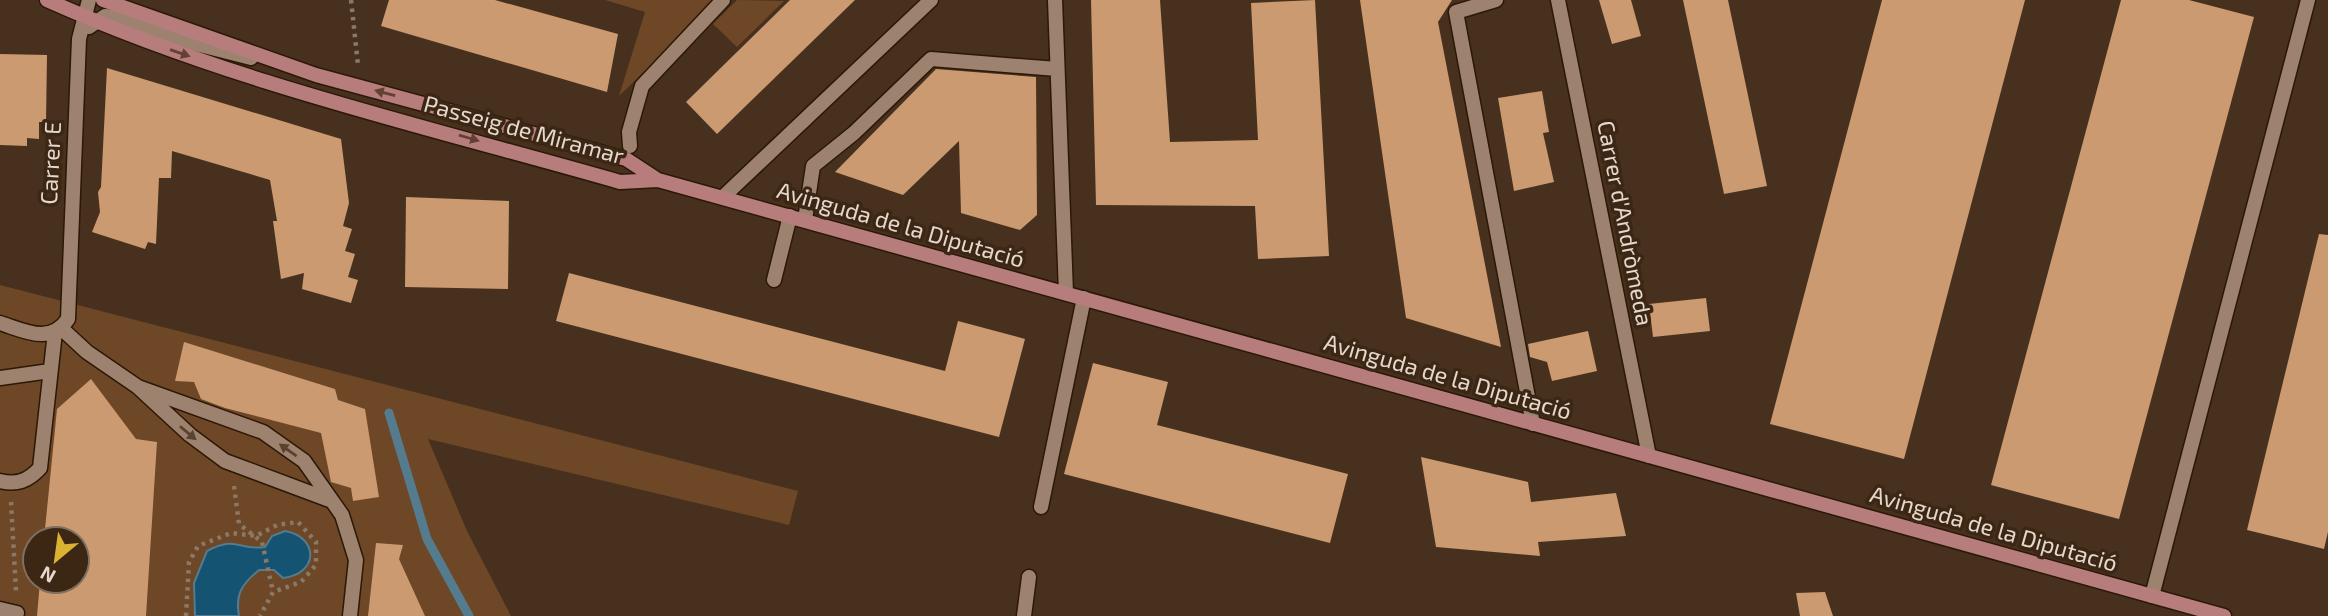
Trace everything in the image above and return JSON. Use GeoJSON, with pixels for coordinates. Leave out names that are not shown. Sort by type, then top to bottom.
{"type":"FeatureCollection","features":[{"type":"Feature","properties":{"kind":"street","name":"Passeig de Miramar"},"geometry":{"type":"LineString","coordinates":[[47,0],[116,30],[264,80],[620,181],[659,180]]}},
{"type":"Feature","properties":{"kind":"street"},"geometry":{"type":"LineString","coordinates":[[79,39],[90,20],[89,0]]}},
{"type":"Feature","properties":{"kind":"street","name":"Passeig de Miramar"},"geometry":{"type":"LineString","coordinates":[[103,0],[316,75]]}},
{"type":"Feature","properties":{"kind":"street"},"geometry":{"type":"LineString","coordinates":[[630,146],[629,132],[642,86],[723,0]]}},
{"type":"Feature","properties":{"kind":"street"},"geometry":{"type":"LineString","coordinates":[[723,197],[931,0]]}},
{"type":"Feature","properties":{"kind":"street"},"geometry":{"type":"LineString","coordinates":[[1055,0],[1066,293]]}},
{"type":"Feature","properties":{"kind":"street"},"geometry":{"type":"LineString","coordinates":[[1496,0],[1456,12],[1533,424]]}},
{"type":"Feature","properties":{"kind":"street","name":"Carrer d'Andròmeda"},"geometry":{"type":"LineString","coordinates":[[1558,0],[1649,456]]}},
{"type":"Feature","properties":{"kind":"street"},"geometry":{"type":"LineString","coordinates":[[2152,596],[2308,0]]}},
{"type":"Feature","properties":{"kind":"street"},"geometry":{"type":"LineString","coordinates":[[68,9],[77,23],[79,39]]}},
{"type":"Feature","properties":{"kind":"street","name":"Passeig de Miramar"},"geometry":{"type":"LineString","coordinates":[[90,20],[105,16],[116,17],[196,44],[626,159],[659,180]]}},
{"type":"Feature","properties":{"kind":"street"},"geometry":{"type":"LineString","coordinates":[[79,39],[116,30]]}},
{"type":"Feature","properties":{"kind":"street","name":"Carrer E"},"geometry":{"type":"LineString","coordinates":[[5,482],[29,480],[40,468],[50,371],[58,330],[68,318],[79,39]]}},
{"type":"Feature","properties":{"kind":"street"},"geometry":{"type":"LineString","coordinates":[[805,220],[813,166],[853,133],[931,59],[1056,69]]}},
{"type":"Feature","properties":{"kind":"street","name":"Avinguda de la Diputació"},"geometry":{"type":"LineString","coordinates":[[659,180],[2224,616]]}},
{"type":"Feature","properties":{"kind":"street"},"geometry":{"type":"LineString","coordinates":[[774,280],[789,216]]}},
{"type":"Feature","properties":{"kind":"street"},"geometry":{"type":"LineString","coordinates":[[1041,507],[1084,298]]}},
{"type":"Feature","properties":{"kind":"street"},"geometry":{"type":"LineString","coordinates":[[0,323],[40,336],[58,330],[138,387],[190,435],[231,463],[332,501]]}},
{"type":"Feature","properties":{"kind":"street"},"geometry":{"type":"LineString","coordinates":[[0,379],[50,371]]}},
{"type":"Feature","properties":{"kind":"street"},"geometry":{"type":"LineString","coordinates":[[138,387],[263,432],[304,461],[342,515],[356,561],[351,616]]}},
{"type":"Feature","properties":{"kind":"street"},"geometry":{"type":"LineString","coordinates":[[1024,616],[1028,577]]}},
{"type":"Feature","properties":{"kind":"street"},"geometry":{"type":"LineString","coordinates":[[0,609],[17,613]]}},
{"type":"Feature","properties":{"kind":"path"},"geometry":{"type":"LineString","coordinates":[[351,0],[360,87]]}},
{"type":"Feature","properties":{"kind":"path"},"geometry":{"type":"LineString","coordinates":[[231,463],[239,524],[262,542],[273,592]]}},
{"type":"Feature","properties":{"kind":"path"},"geometry":{"type":"LineString","coordinates":[[5,482],[17,613]]}},
{"type":"Feature","properties":{"kind":"path"},"geometry":{"type":"LineString","coordinates":[[186,616],[189,562],[198,545],[231,533],[256,536],[277,525],[298,522],[316,542],[316,565],[301,582],[273,592],[260,616]]}},
{"type":"Feature","properties":{"kind":"shaded area"},"geometry":{"type":"Polygon","coordinates":[[[605,0],[718,0],[619,96],[645,12],[605,0]]]}},
{"type":"Feature","properties":{"kind":"shaded area"},"geometry":{"type":"Polygon","coordinates":[[[737,0],[784,1],[737,47],[713,24],[737,0]]]}},
{"type":"Feature","properties":{"kind":"shaded area"},"geometry":{"type":"Polygon","coordinates":[[[0,285],[798,491],[789,525],[428,439],[467,531],[511,616],[0,616],[0,285]]]}},
{"type":"Feature","properties":{"kind":"water"},"geometry":{"type":"Polygon","coordinates":[[[285,531],[304,540],[309,547],[308,563],[303,570],[283,578],[274,570],[259,570],[241,590],[239,616],[195,616],[194,583],[207,551],[225,544],[265,547],[272,536],[285,531]]]}},
{"type":"Feature","properties":{"kind":"building"},"geometry":{"type":"Polygon","coordinates":[[[389,0],[495,0],[618,34],[607,92],[381,26],[389,0]]]}},
{"type":"Feature","properties":{"kind":"building"},"geometry":{"type":"Polygon","coordinates":[[[790,0],[855,0],[717,134],[686,102],[790,0]]]}},
{"type":"Feature","properties":{"kind":"building"},"geometry":{"type":"Polygon","coordinates":[[[1091,0],[1160,0],[1170,142],[1258,140],[1251,3],[1315,0],[1329,256],[1258,259],[1255,206],[1096,205],[1091,0]]]}},
{"type":"Feature","properties":{"kind":"building"},"geometry":{"type":"Polygon","coordinates":[[[1360,0],[1452,0],[1438,22],[1501,347],[1406,318],[1360,0]]]}},
{"type":"Feature","properties":{"kind":"building"},"geometry":{"type":"Polygon","coordinates":[[[1599,0],[1631,0],[1641,36],[1612,44],[1599,0]]]}},
{"type":"Feature","properties":{"kind":"building"},"geometry":{"type":"Polygon","coordinates":[[[1683,0],[1728,0],[1767,186],[1724,194],[1683,0]]]}},
{"type":"Feature","properties":{"kind":"building"},"geometry":{"type":"Polygon","coordinates":[[[1882,0],[2025,0],[1904,459],[1770,424],[1882,0]]]}},
{"type":"Feature","properties":{"kind":"building"},"geometry":{"type":"Polygon","coordinates":[[[2121,0],[2189,0],[2254,17],[2119,519],[1991,485],[2121,0]]]}},
{"type":"Feature","properties":{"kind":"building"},"geometry":{"type":"Polygon","coordinates":[[[0,54],[47,55],[46,122],[39,122],[39,139],[27,138],[27,146],[0,145],[0,54]]]}},
{"type":"Feature","properties":{"kind":"building"},"geometry":{"type":"Polygon","coordinates":[[[107,68],[341,139],[349,203],[343,226],[352,229],[345,251],[355,254],[348,277],[358,280],[351,303],[302,289],[304,273],[281,279],[273,221],[277,221],[270,180],[172,151],[171,178],[159,178],[156,244],[148,242],[145,249],[92,232],[100,212],[98,192],[101,187],[107,68]]]}},
{"type":"Feature","properties":{"kind":"building"},"geometry":{"type":"Polygon","coordinates":[[[936,69],[1036,77],[1037,215],[1020,230],[961,213],[959,141],[903,195],[835,172],[936,69]]]}},
{"type":"Feature","properties":{"kind":"building"},"geometry":{"type":"Polygon","coordinates":[[[1542,91],[1549,132],[1543,133],[1554,182],[1514,191],[1498,98],[1542,91]]]}},
{"type":"Feature","properties":{"kind":"building"},"geometry":{"type":"Polygon","coordinates":[[[406,197],[509,201],[508,289],[405,287],[406,197]]]}},
{"type":"Feature","properties":{"kind":"building"},"geometry":{"type":"Polygon","coordinates":[[[2319,234],[2328,235],[2328,532],[2324,549],[2247,530],[2319,234]]]}},
{"type":"Feature","properties":{"kind":"building"},"geometry":{"type":"Polygon","coordinates":[[[569,273],[945,371],[958,321],[1025,339],[999,437],[556,321],[569,273]]]}},
{"type":"Feature","properties":{"kind":"building"},"geometry":{"type":"Polygon","coordinates":[[[1706,298],[1710,331],[1653,337],[1649,304],[1706,298]]]}},
{"type":"Feature","properties":{"kind":"building"},"geometry":{"type":"Polygon","coordinates":[[[1588,331],[1597,371],[1552,381],[1547,362],[1530,357],[1528,344],[1588,331]]]}},
{"type":"Feature","properties":{"kind":"building"},"geometry":{"type":"Polygon","coordinates":[[[184,342],[335,389],[338,400],[365,409],[379,497],[353,501],[351,488],[331,482],[321,433],[225,408],[201,399],[194,382],[175,381],[184,342]]]}},
{"type":"Feature","properties":{"kind":"building"},"geometry":{"type":"Polygon","coordinates":[[[1093,363],[1168,382],[1157,425],[1348,474],[1330,543],[1064,474],[1093,363]]]}},
{"type":"Feature","properties":{"kind":"building"},"geometry":{"type":"Polygon","coordinates":[[[91,379],[136,439],[157,442],[146,616],[37,616],[39,595],[91,595],[91,525],[45,525],[57,409],[91,379]]]}},
{"type":"Feature","properties":{"kind":"building"},"geometry":{"type":"Polygon","coordinates":[[[1421,457],[1528,482],[1531,502],[1616,493],[1626,536],[1538,542],[1540,556],[1436,547],[1421,457]]]}},
{"type":"Feature","properties":{"kind":"building"},"geometry":{"type":"Polygon","coordinates":[[[376,543],[403,545],[399,559],[425,616],[368,616],[376,543]]]}},
{"type":"Feature","properties":{"kind":"building"},"geometry":{"type":"Polygon","coordinates":[[[1825,592],[1833,616],[1800,616],[1796,593],[1825,592]]]}},
{"type":"Feature","properties":{"kind":"waterway"},"geometry":{"type":"LineString","coordinates":[[389,413],[427,539],[469,616]]}}]}
